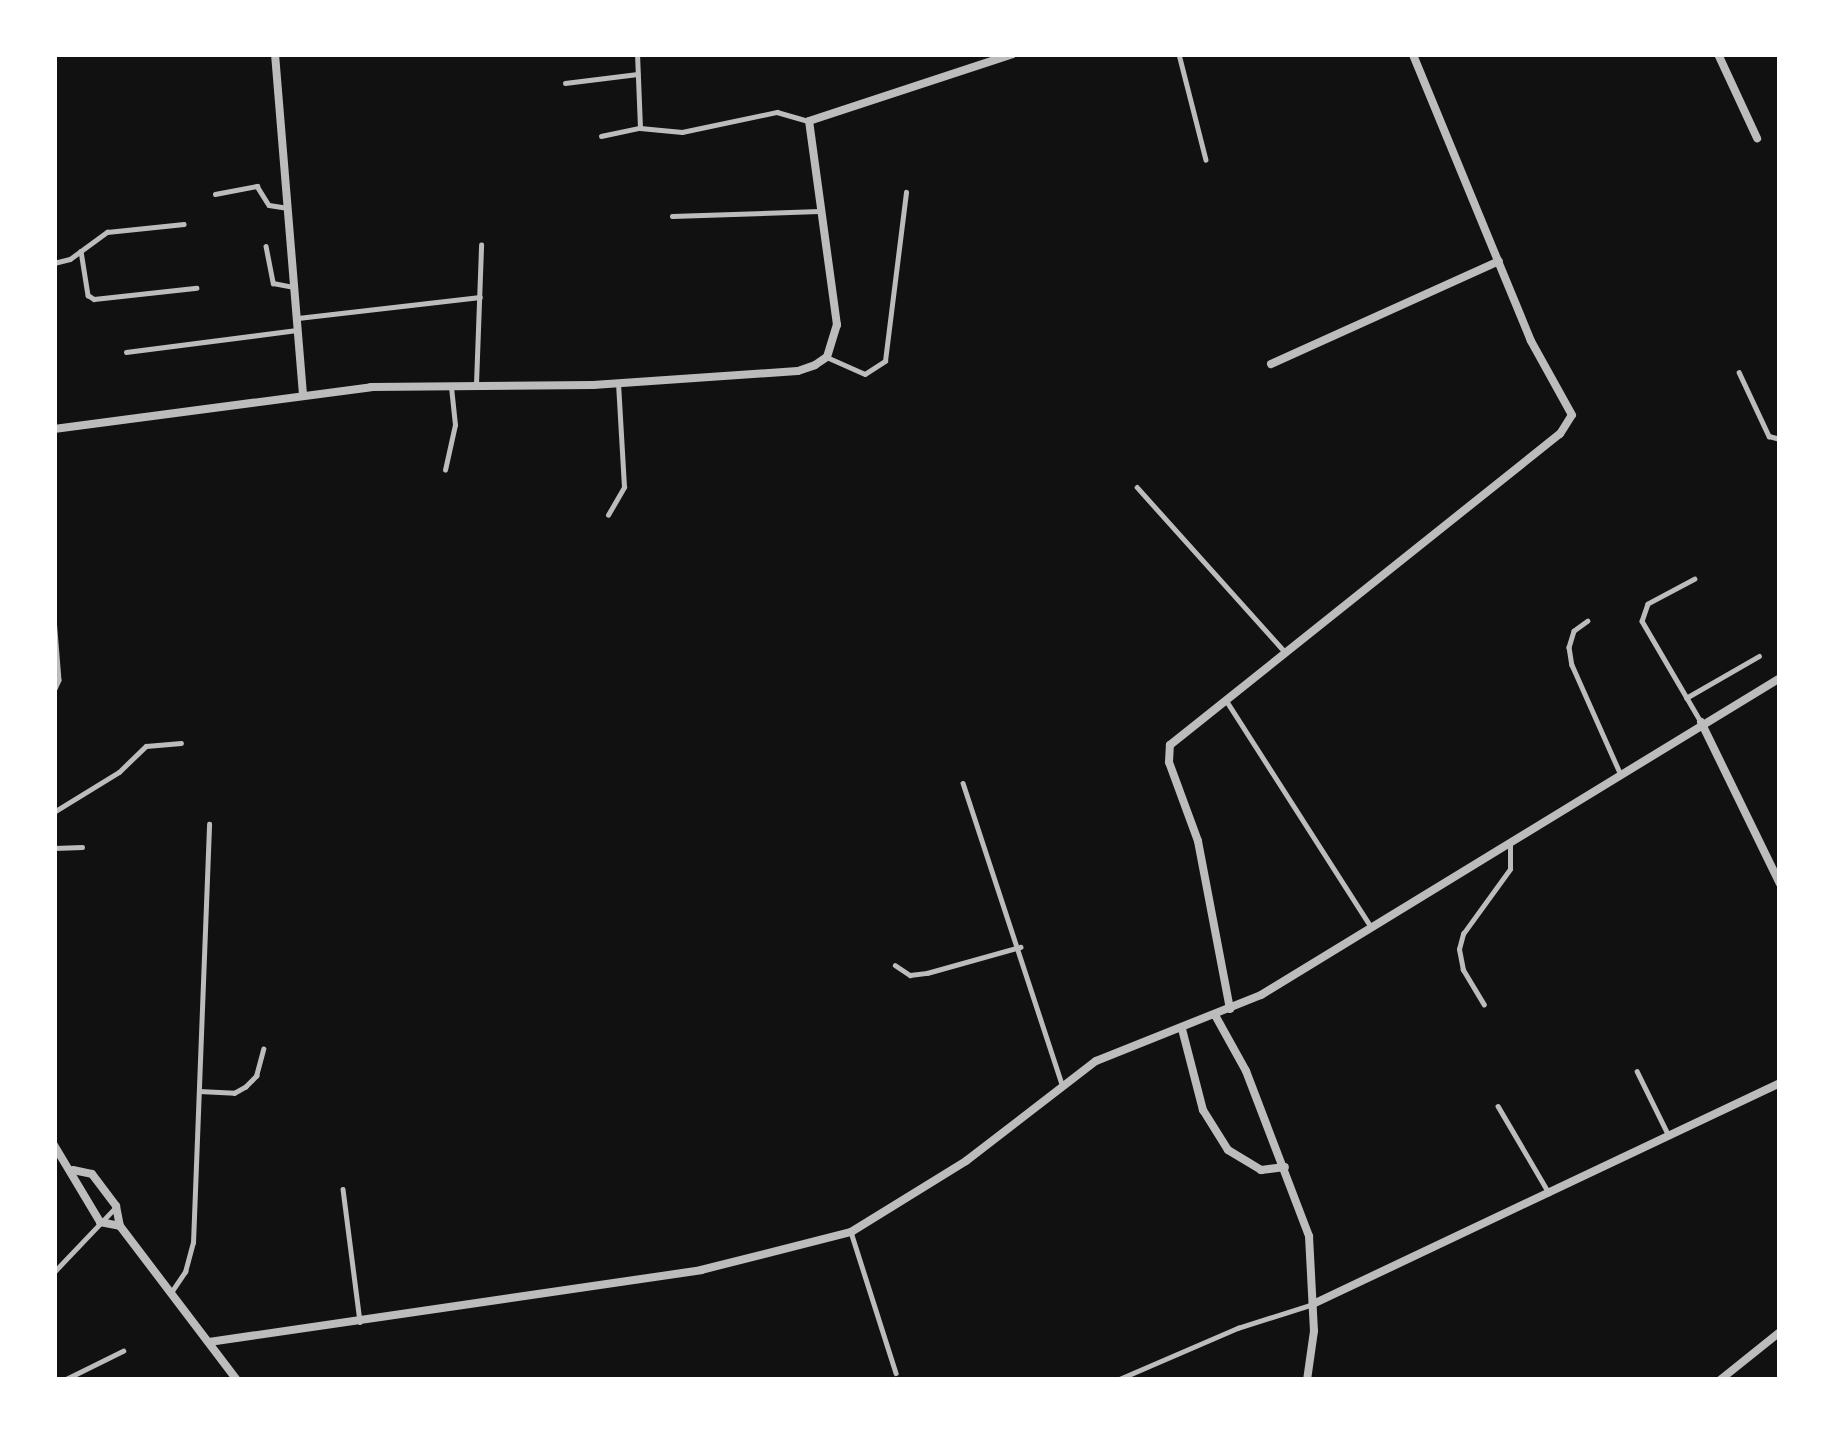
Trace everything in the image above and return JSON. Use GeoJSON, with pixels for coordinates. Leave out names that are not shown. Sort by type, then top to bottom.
{"type":"FeatureCollection","features":[{"type":"Feature","properties":{"kind":"street"},"geometry":{"type":"LineString","coordinates":[[275,54],[303,393]]}},
{"type":"Feature","properties":{"kind":"street"},"geometry":{"type":"LineString","coordinates":[[54,429],[303,393],[450,384],[618,383],[798,371],[827,357],[837,325],[808,121],[1013,54]]}},
{"type":"Feature","properties":{"kind":"street"},"geometry":{"type":"LineString","coordinates":[[1230,1009],[1198,841],[1168,753],[1179,732],[1570,424],[1570,405],[1531,341],[1414,54]]}},
{"type":"Feature","properties":{"kind":"street"},"geometry":{"type":"LineString","coordinates":[[1718,54],[1757,138]]}},
{"type":"Feature","properties":{"kind":"street"},"geometry":{"type":"LineString","coordinates":[[1271,364],[1499,261]]}},
{"type":"Feature","properties":{"kind":"street"},"geometry":{"type":"LineString","coordinates":[[208,1342],[701,1270],[851,1232],[966,1160],[1096,1060],[1230,1009],[1780,678]]}},
{"type":"Feature","properties":{"kind":"street"},"geometry":{"type":"LineString","coordinates":[[1701,722],[1780,884]]}},
{"type":"Feature","properties":{"kind":"street"},"geometry":{"type":"LineString","coordinates":[[1215,1016],[1246,1071],[1309,1236],[1313,1304],[1307,1380]]}},
{"type":"Feature","properties":{"kind":"street"},"geometry":{"type":"LineString","coordinates":[[1182,1029],[1203,1110],[1228,1150],[1261,1170],[1285,1167]]}},
{"type":"Feature","properties":{"kind":"street"},"geometry":{"type":"LineString","coordinates":[[1313,1304],[1780,1083]]}},
{"type":"Feature","properties":{"kind":"street"},"geometry":{"type":"LineString","coordinates":[[54,1145],[73,1170],[76,1189],[100,1222],[120,1226]]}},
{"type":"Feature","properties":{"kind":"street"},"geometry":{"type":"LineString","coordinates":[[73,1170],[92,1174],[116,1206],[120,1226],[237,1380]]}},
{"type":"Feature","properties":{"kind":"street"},"geometry":{"type":"LineString","coordinates":[[1720,1380],[1780,1332]]}},
{"type":"Feature","properties":{"kind":"lane"},"geometry":{"type":"LineString","coordinates":[[637,54],[640,128]]}},
{"type":"Feature","properties":{"kind":"lane"},"geometry":{"type":"LineString","coordinates":[[1179,54],[1206,160]]}},
{"type":"Feature","properties":{"kind":"lane"},"geometry":{"type":"LineString","coordinates":[[565,83],[640,74]]}},
{"type":"Feature","properties":{"kind":"lane"},"geometry":{"type":"LineString","coordinates":[[601,136],[640,128],[682,132],[777,112],[808,121]]}},
{"type":"Feature","properties":{"kind":"lane"},"geometry":{"type":"LineString","coordinates":[[215,194],[257,186],[268,205],[288,208]]}},
{"type":"Feature","properties":{"kind":"lane"},"geometry":{"type":"LineString","coordinates":[[827,357],[866,374],[885,361],[906,192]]}},
{"type":"Feature","properties":{"kind":"lane"},"geometry":{"type":"LineString","coordinates":[[672,216],[819,211]]}},
{"type":"Feature","properties":{"kind":"lane"},"geometry":{"type":"LineString","coordinates":[[54,263],[107,232],[184,224]]}},
{"type":"Feature","properties":{"kind":"lane"},"geometry":{"type":"LineString","coordinates":[[476,384],[481,245]]}},
{"type":"Feature","properties":{"kind":"lane"},"geometry":{"type":"LineString","coordinates":[[266,246],[273,283],[293,287]]}},
{"type":"Feature","properties":{"kind":"lane"},"geometry":{"type":"LineString","coordinates":[[81,251],[88,295],[94,299],[196,288]]}},
{"type":"Feature","properties":{"kind":"lane"},"geometry":{"type":"LineString","coordinates":[[298,318],[480,297]]}},
{"type":"Feature","properties":{"kind":"lane"},"geometry":{"type":"LineString","coordinates":[[126,352],[297,330]]}},
{"type":"Feature","properties":{"kind":"lane"},"geometry":{"type":"LineString","coordinates":[[1739,372],[1769,436],[1780,440]]}},
{"type":"Feature","properties":{"kind":"lane"},"geometry":{"type":"LineString","coordinates":[[608,515],[624,487],[618,383]]}},
{"type":"Feature","properties":{"kind":"lane"},"geometry":{"type":"LineString","coordinates":[[445,470],[455,425],[450,384]]}},
{"type":"Feature","properties":{"kind":"lane"},"geometry":{"type":"LineString","coordinates":[[1138,488],[1285,652]]}},
{"type":"Feature","properties":{"kind":"lane"},"geometry":{"type":"LineString","coordinates":[[1695,579],[1648,604],[1642,621],[1701,722]]}},
{"type":"Feature","properties":{"kind":"lane"},"geometry":{"type":"LineString","coordinates":[[54,618],[59,680],[54,691]]}},
{"type":"Feature","properties":{"kind":"lane"},"geometry":{"type":"LineString","coordinates":[[1588,621],[1574,632],[1569,647],[1572,665],[1620,773]]}},
{"type":"Feature","properties":{"kind":"lane"},"geometry":{"type":"LineString","coordinates":[[1687,698],[1759,656]]}},
{"type":"Feature","properties":{"kind":"lane"},"geometry":{"type":"LineString","coordinates":[[1226,699],[1371,927]]}},
{"type":"Feature","properties":{"kind":"lane"},"geometry":{"type":"LineString","coordinates":[[54,812],[119,772],[146,746],[181,743]]}},
{"type":"Feature","properties":{"kind":"lane"},"geometry":{"type":"LineString","coordinates":[[963,783],[1062,1084]]}},
{"type":"Feature","properties":{"kind":"lane"},"geometry":{"type":"LineString","coordinates":[[170,1294],[185,1272],[194,1243],[209,824]]}},
{"type":"Feature","properties":{"kind":"lane"},"geometry":{"type":"LineString","coordinates":[[1484,1005],[1463,970],[1459,949],[1463,934],[1510,869],[1510,843]]}},
{"type":"Feature","properties":{"kind":"lane"},"geometry":{"type":"LineString","coordinates":[[54,848],[82,848]]}},
{"type":"Feature","properties":{"kind":"lane"},"geometry":{"type":"LineString","coordinates":[[895,964],[910,975],[927,973],[1020,947]]}},
{"type":"Feature","properties":{"kind":"lane"},"geometry":{"type":"LineString","coordinates":[[199,1091],[234,1094],[245,1087],[256,1076],[263,1048]]}},
{"type":"Feature","properties":{"kind":"lane"},"geometry":{"type":"LineString","coordinates":[[1637,1071],[1669,1136]]}},
{"type":"Feature","properties":{"kind":"lane"},"geometry":{"type":"LineString","coordinates":[[1498,1106],[1549,1193]]}},
{"type":"Feature","properties":{"kind":"lane"},"geometry":{"type":"LineString","coordinates":[[343,1189],[360,1322]]}},
{"type":"Feature","properties":{"kind":"lane"},"geometry":{"type":"LineString","coordinates":[[54,1273],[116,1206]]}},
{"type":"Feature","properties":{"kind":"lane"},"geometry":{"type":"LineString","coordinates":[[851,1232],[896,1373]]}},
{"type":"Feature","properties":{"kind":"lane"},"geometry":{"type":"LineString","coordinates":[[1117,1380],[1238,1328],[1313,1304]]}},
{"type":"Feature","properties":{"kind":"lane"},"geometry":{"type":"LineString","coordinates":[[64,1380],[123,1351]]}}]}
